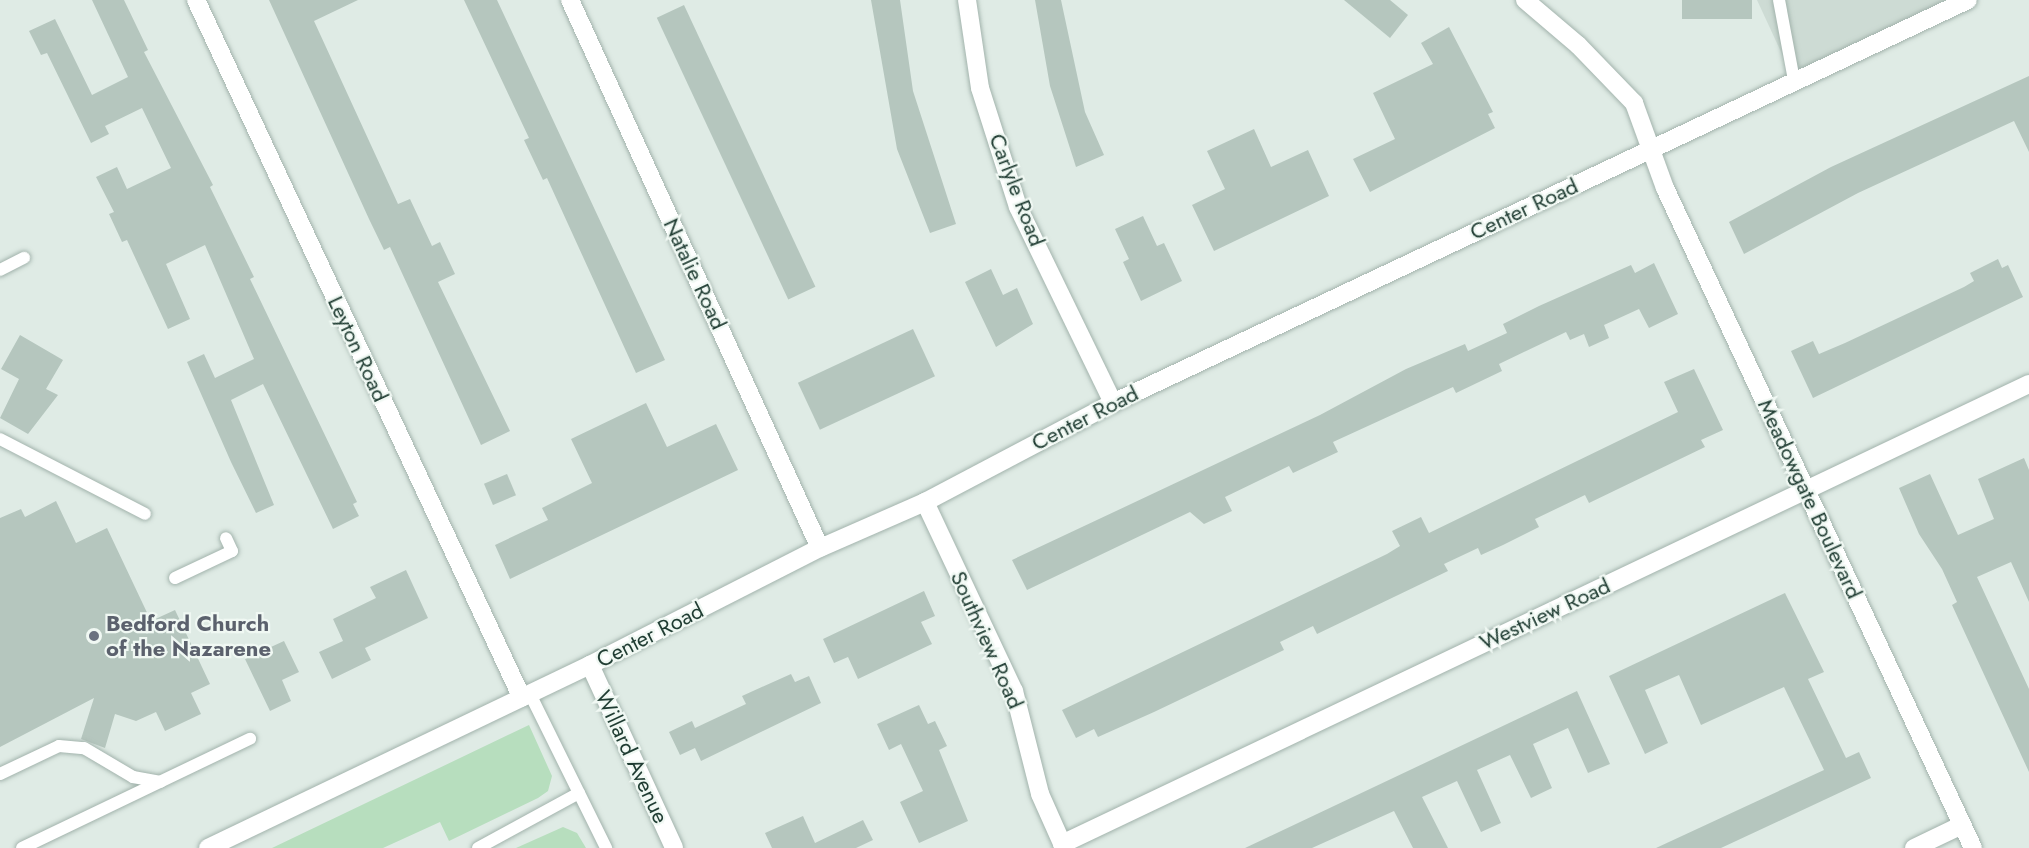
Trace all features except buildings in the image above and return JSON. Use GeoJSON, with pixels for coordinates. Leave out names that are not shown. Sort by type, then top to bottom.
{"type":"FeatureCollection","features":[{"type":"Feature","properties":{"kind":"street","name":"Leyton Road"},"geometry":{"type":"LineString","coordinates":[[196,0],[526,696]]}},
{"type":"Feature","properties":{"kind":"street","name":"Natalie Road"},"geometry":{"type":"LineString","coordinates":[[570,0],[820,548]]}},
{"type":"Feature","properties":{"kind":"street","name":"Carlyle Road"},"geometry":{"type":"LineString","coordinates":[[967,0],[980,88],[1018,207],[1113,403]]}},
{"type":"Feature","properties":{"kind":"street","name":"Meadowgate Boulevard"},"geometry":{"type":"LineString","coordinates":[[1525,0],[1628,94],[1653,148],[1665,188],[1973,848]]}},
{"type":"Feature","properties":{"kind":"street","name":"Center Road"},"geometry":{"type":"LineString","coordinates":[[208,848],[590,666],[820,548],[925,502],[1113,403],[1968,0]]}},
{"type":"Feature","properties":{"kind":"street","name":"Westview Road"},"geometry":{"type":"LineString","coordinates":[[1063,846],[2029,384]]}},
{"type":"Feature","properties":{"kind":"street","name":"Southview Road"},"geometry":{"type":"LineString","coordinates":[[925,502],[1014,691],[1037,785],[1063,846]]}},
{"type":"Feature","properties":{"kind":"street","name":"Willard Avenue"},"geometry":{"type":"LineString","coordinates":[[590,666],[674,848]]}},
{"type":"Feature","properties":{"kind":"street"},"geometry":{"type":"LineString","coordinates":[[1914,848],[1962,825]]}},
{"type":"Feature","properties":{"kind":"lane"},"geometry":{"type":"LineString","coordinates":[[1779,0],[1794,81]]}},
{"type":"Feature","properties":{"kind":"lane"},"geometry":{"type":"LineString","coordinates":[[0,270],[24,258]]}},
{"type":"Feature","properties":{"kind":"lane"},"geometry":{"type":"LineString","coordinates":[[0,439],[145,514]]}},
{"type":"Feature","properties":{"kind":"lane"},"geometry":{"type":"LineString","coordinates":[[175,578],[232,551],[226,538]]}},
{"type":"Feature","properties":{"kind":"lane"},"geometry":{"type":"LineString","coordinates":[[526,696],[606,848]]}},
{"type":"Feature","properties":{"kind":"lane"},"geometry":{"type":"LineString","coordinates":[[22,848],[250,739]]}},
{"type":"Feature","properties":{"kind":"lane"},"geometry":{"type":"LineString","coordinates":[[0,774],[59,746],[84,748],[133,777],[161,782]]}},
{"type":"Feature","properties":{"kind":"lane"},"geometry":{"type":"LineString","coordinates":[[478,848],[579,794]]}},
{"type":"Feature","properties":{"kind":"shaded area"},"geometry":{"type":"Polygon","coordinates":[[[1757,0],[1968,0],[1794,80],[1757,0]]]}},
{"type":"Feature","properties":{"kind":"green space"},"geometry":{"type":"Polygon","coordinates":[[[529,725],[552,776],[548,791],[449,841],[440,822],[383,848],[272,848],[529,725]]]}},
{"type":"Feature","properties":{"kind":"green space"},"geometry":{"type":"Polygon","coordinates":[[[563,827],[577,833],[586,848],[516,848],[563,827]]]}},
{"type":"Feature","properties":{"kind":"place","name":"Bedford Church of the Nazarene"},"geometry":{"type":"Point","coordinates":[94,636]}}]}
